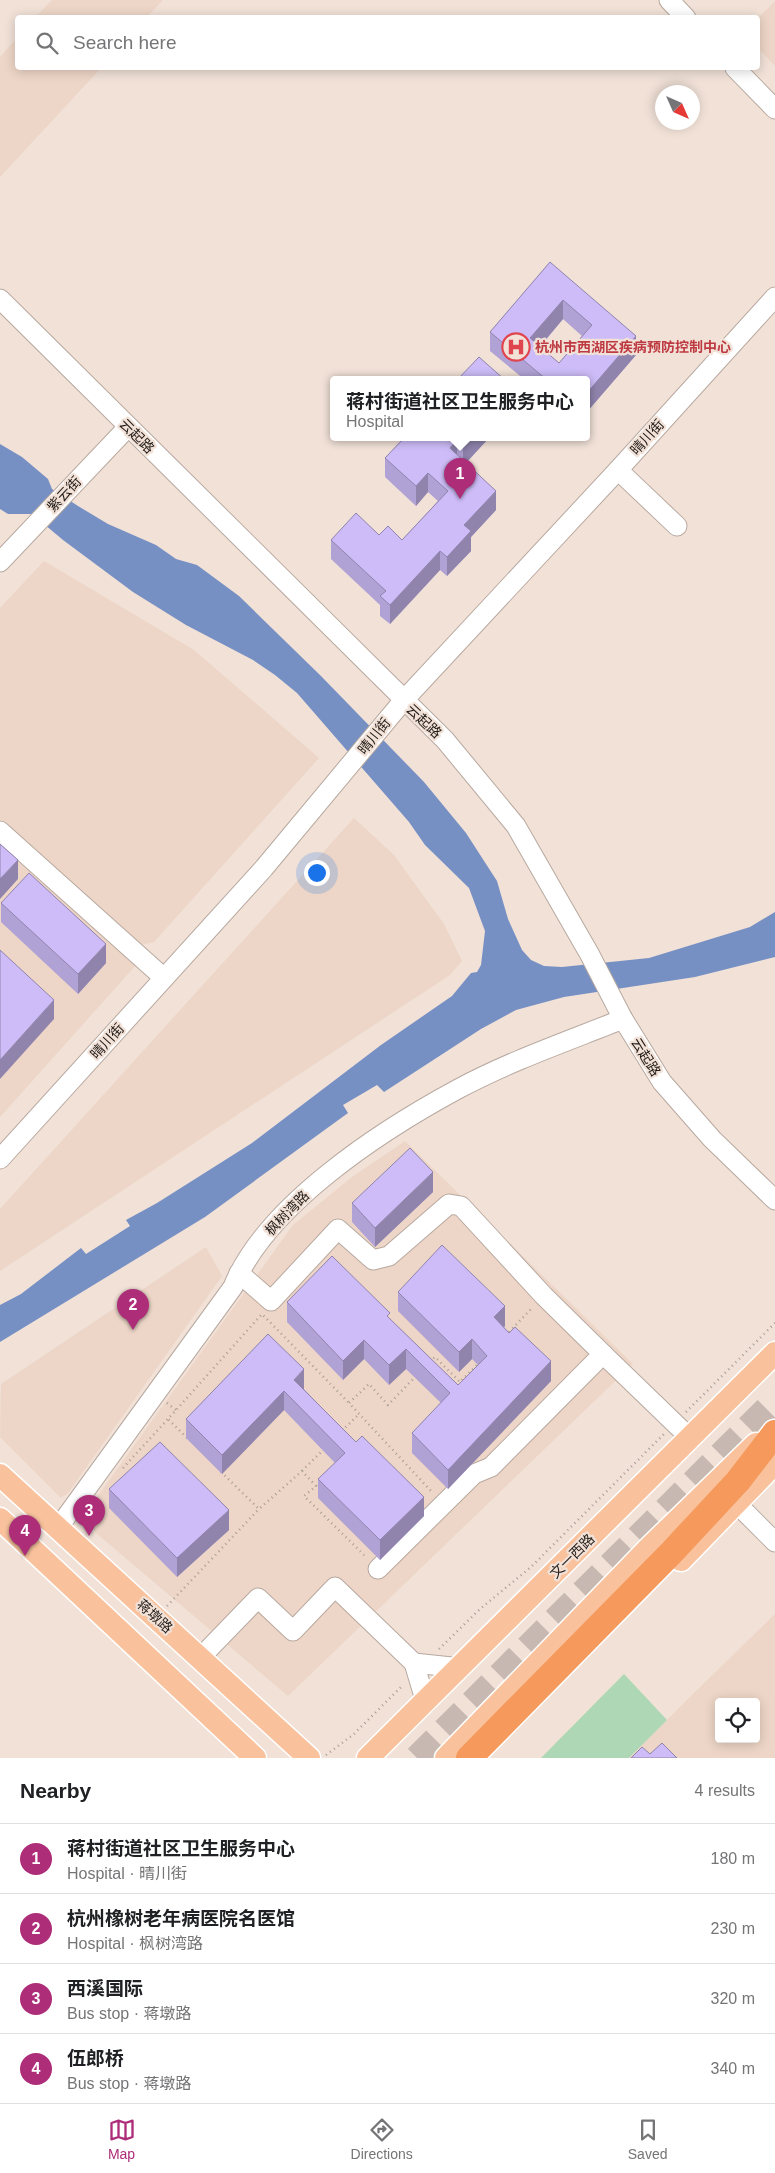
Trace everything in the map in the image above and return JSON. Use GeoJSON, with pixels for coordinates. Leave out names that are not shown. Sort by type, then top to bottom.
{"type":"FeatureCollection","features":[{"type":"Feature","properties":{"kind":"highway"},"geometry":{"type":"LineString","coordinates":[[469,1758],[678,1545],[738,1481],[775,1433]]}},
{"type":"Feature","properties":{"kind":"main road","name":"文一西路"},"geometry":{"type":"LineString","coordinates":[[368,1758],[461,1668],[682,1431],[775,1353]]}},
{"type":"Feature","properties":{"kind":"main road"},"geometry":{"type":"LineString","coordinates":[[446,1758],[651,1546],[775,1424]]}},
{"type":"Feature","properties":{"kind":"main road"},"geometry":{"type":"LineString","coordinates":[[486,1758],[737,1504],[775,1463]]}},
{"type":"Feature","properties":{"kind":"main road","name":"蒋墩路"},"geometry":{"type":"LineString","coordinates":[[0,1475],[309,1758]]}},
{"type":"Feature","properties":{"kind":"main road"},"geometry":{"type":"LineString","coordinates":[[0,1519],[255,1758]]}},
{"type":"Feature","properties":{"kind":"street"},"geometry":{"type":"LineString","coordinates":[[669,0],[683,15]]}},
{"type":"Feature","properties":{"kind":"street"},"geometry":{"type":"LineString","coordinates":[[737,70],[775,109]]}},
{"type":"Feature","properties":{"kind":"street","name":"晴川街"},"geometry":{"type":"LineString","coordinates":[[0,1159],[264,868],[403,701],[618,470],[775,297]]}},
{"type":"Feature","properties":{"kind":"street","name":"云起路"},"geometry":{"type":"LineString","coordinates":[[0,299],[403,701],[445,740],[516,826],[590,955],[623,1019],[662,1082],[712,1139],[775,1200]]}},
{"type":"Feature","properties":{"kind":"street","name":"紫云街"},"geometry":{"type":"LineString","coordinates":[[0,562],[128,427]]}},
{"type":"Feature","properties":{"kind":"street"},"geometry":{"type":"LineString","coordinates":[[618,470],[677,526]]}},
{"type":"Feature","properties":{"kind":"street"},"geometry":{"type":"LineString","coordinates":[[0,831],[164,978]]}},
{"type":"Feature","properties":{"kind":"street","name":"枫树湾路"},"geometry":{"type":"LineString","coordinates":[[58,1528],[233,1287],[239,1272],[258,1243],[305,1193],[362,1149],[458,1088],[528,1057],[623,1019]]}},
{"type":"Feature","properties":{"kind":"street"},"geometry":{"type":"LineString","coordinates":[[239,1272],[271,1301],[338,1229],[373,1260],[389,1256],[449,1204],[461,1206],[544,1296],[682,1431]]}},
{"type":"Feature","properties":{"kind":"street"},"geometry":{"type":"LineString","coordinates":[[378,1569],[474,1474],[491,1467],[603,1354]]}},
{"type":"Feature","properties":{"kind":"street"},"geometry":{"type":"LineString","coordinates":[[737,1504],[775,1542]]}},
{"type":"Feature","properties":{"kind":"street"},"geometry":{"type":"LineString","coordinates":[[200,1658],[258,1598],[293,1631],[335,1587],[418,1666],[426,1702]]}},
{"type":"Feature","properties":{"kind":"street"},"geometry":{"type":"LineString","coordinates":[[418,1666],[461,1668]]}},
{"type":"Feature","properties":{"kind":"path"},"geometry":{"type":"LineString","coordinates":[[506,1336],[544,1296]]}},
{"type":"Feature","properties":{"kind":"path"},"geometry":{"type":"LineString","coordinates":[[189,1440],[168,1419],[262,1314],[444,1504]]}},
{"type":"Feature","properties":{"kind":"path"},"geometry":{"type":"LineString","coordinates":[[322,1758],[354,1734],[418,1666],[480,1609],[531,1567],[682,1431],[775,1323]]}},
{"type":"Feature","properties":{"kind":"path"},"geometry":{"type":"LineString","coordinates":[[428,1364],[434,1357],[460,1382],[480,1362]]}},
{"type":"Feature","properties":{"kind":"path"},"geometry":{"type":"LineString","coordinates":[[349,1403],[369,1384],[388,1404],[421,1371]]}},
{"type":"Feature","properties":{"kind":"path"},"geometry":{"type":"LineString","coordinates":[[340,1433],[359,1414]]}},
{"type":"Feature","properties":{"kind":"path"},"geometry":{"type":"LineString","coordinates":[[156,1618],[259,1509],[327,1446]]}},
{"type":"Feature","properties":{"kind":"path"},"geometry":{"type":"LineString","coordinates":[[217,1467],[259,1509]]}},
{"type":"Feature","properties":{"kind":"path"},"geometry":{"type":"LineString","coordinates":[[302,1471],[316,1486],[304,1496],[378,1569]]}},
{"type":"Feature","properties":{"kind":"shaded area"},"geometry":{"type":"Polygon","coordinates":[[[52,0],[163,0],[149,15],[38,15],[52,0]]]}},
{"type":"Feature","properties":{"kind":"shaded area"},"geometry":{"type":"Polygon","coordinates":[[[775,1],[775,66],[760,50],[760,16],[775,1]]]}},
{"type":"Feature","properties":{"kind":"shaded area"},"geometry":{"type":"Polygon","coordinates":[[[15,40],[15,70],[99,70],[0,177],[0,57],[15,40]]]}},
{"type":"Feature","properties":{"kind":"shaded area"},"geometry":{"type":"Polygon","coordinates":[[[44,561],[194,650],[319,758],[154,942],[141,945],[0,819],[0,608],[44,561]]]}},
{"type":"Feature","properties":{"kind":"shaded area"},"geometry":{"type":"Polygon","coordinates":[[[354,818],[394,855],[444,924],[462,961],[450,975],[0,1271],[0,1209],[354,818]]]}},
{"type":"Feature","properties":{"kind":"shaded area"},"geometry":{"type":"Polygon","coordinates":[[[0,841],[136,965],[0,1117],[0,841]]]}},
{"type":"Feature","properties":{"kind":"shaded area"},"geometry":{"type":"Polygon","coordinates":[[[405,1141],[633,1364],[288,1696],[96,1533],[89,1521],[92,1504],[293,1225],[352,1177],[405,1141]]]}},
{"type":"Feature","properties":{"kind":"shaded area"},"geometry":{"type":"Polygon","coordinates":[[[206,1247],[222,1276],[68,1493],[61,1498],[0,1437],[1,1384],[206,1247]]]}},
{"type":"Feature","properties":{"kind":"shaded area"},"geometry":{"type":"Polygon","coordinates":[[[775,1614],[775,1758],[629,1758],[695,1692],[775,1614]]]}},
{"type":"Feature","properties":{"kind":"green space"},"geometry":{"type":"Polygon","coordinates":[[[624,1674],[667,1720],[629,1758],[541,1758],[624,1674]]]}},
{"type":"Feature","properties":{"kind":"water"},"geometry":{"type":"Polygon","coordinates":[[[0,444],[22,457],[48,479],[52,489],[78,506],[108,524],[156,545],[176,559],[197,565],[239,596],[321,676],[424,782],[466,833],[497,881],[508,919],[522,950],[531,960],[544,966],[562,967],[649,958],[750,927],[775,912],[775,957],[695,977],[564,997],[516,1010],[481,1029],[384,1092],[377,1085],[343,1105],[348,1113],[205,1217],[0,1342],[0,1305],[21,1294],[81,1248],[86,1254],[130,1226],[126,1220],[157,1203],[252,1143],[381,1045],[452,996],[471,973],[477,972],[481,965],[485,931],[469,888],[425,845],[409,822],[297,693],[253,660],[186,625],[133,592],[63,540],[32,514],[8,514],[0,509],[0,444]]]}},
{"type":"Feature","properties":{"kind":"building"},"geometry":{"type":"Polygon","coordinates":[[[550,262],[636,336],[590,389],[590,376],[542,376],[490,332],[550,262]],[[563,300],[530,338],[559,363],[592,325],[563,300]]]}},
{"type":"Feature","properties":{"kind":"building"},"geometry":{"type":"Polygon","coordinates":[[[479,357],[500,376],[461,376],[479,357]]]}},
{"type":"Feature","properties":{"kind":"building"},"geometry":{"type":"Polygon","coordinates":[[[401,441],[456,441],[450,448],[496,491],[464,525],[471,531],[447,557],[440,551],[390,605],[380,596],[386,591],[331,540],[356,513],[379,535],[388,526],[402,540],[448,491],[428,473],[416,486],[385,458],[401,441]]]}},
{"type":"Feature","properties":{"kind":"building"},"geometry":{"type":"Polygon","coordinates":[[[458,441],[468,441],[463,446],[458,441]]]}},
{"type":"Feature","properties":{"kind":"building"},"geometry":{"type":"Polygon","coordinates":[[[0,844],[18,860],[0,879],[0,844]]]}},
{"type":"Feature","properties":{"kind":"building"},"geometry":{"type":"Polygon","coordinates":[[[29,873],[106,944],[78,974],[1,903],[29,873]]]}},
{"type":"Feature","properties":{"kind":"building"},"geometry":{"type":"Polygon","coordinates":[[[0,950],[54,1000],[0,1060],[0,950]]]}},
{"type":"Feature","properties":{"kind":"building"},"geometry":{"type":"Polygon","coordinates":[[[410,1148],[433,1172],[375,1228],[352,1203],[410,1148]]]}},
{"type":"Feature","properties":{"kind":"building"},"geometry":{"type":"Polygon","coordinates":[[[442,1245],[505,1306],[494,1317],[509,1333],[515,1327],[551,1361],[448,1470],[412,1433],[450,1393],[406,1349],[389,1365],[364,1340],[343,1361],[287,1302],[332,1256],[390,1313],[387,1316],[458,1385],[487,1356],[472,1339],[459,1352],[398,1292],[442,1245]]]}},
{"type":"Feature","properties":{"kind":"building"},"geometry":{"type":"Polygon","coordinates":[[[268,1334],[304,1369],[294,1380],[356,1442],[362,1436],[424,1497],[380,1540],[318,1479],[345,1453],[284,1391],[222,1455],[186,1419],[268,1334]]]}},
{"type":"Feature","properties":{"kind":"building"},"geometry":{"type":"Polygon","coordinates":[[[160,1442],[229,1510],[177,1558],[109,1489],[160,1442]]]}},
{"type":"Feature","properties":{"kind":"building"},"geometry":{"type":"Polygon","coordinates":[[[662,1743],[677,1758],[631,1758],[642,1747],[650,1754],[662,1743]]]}},
{"type":"Feature","properties":{"kind":"tunnel"},"geometry":{"type":"LineString","coordinates":[[417,1758],[775,1401]]}},
{"type":"Feature","properties":{"kind":"place","name":"杭州市西湖区疾病预防控制中心"},"geometry":{"type":"Point","coordinates":[516,347]}},
{"type":"Feature","properties":{"kind":"place","name":"蒋村街道社区卫生服务中心"},"geometry":{"type":"Point","coordinates":[460,499]}},
{"type":"Feature","properties":{"kind":"place","name":"杭州橡树老年病医院名医馆"},"geometry":{"type":"Point","coordinates":[133,1330]}},
{"type":"Feature","properties":{"kind":"place","name":"西溪国际"},"geometry":{"type":"Point","coordinates":[89,1536]}},
{"type":"Feature","properties":{"kind":"place","name":"伍郎桥"},"geometry":{"type":"Point","coordinates":[25,1556]}}]}
